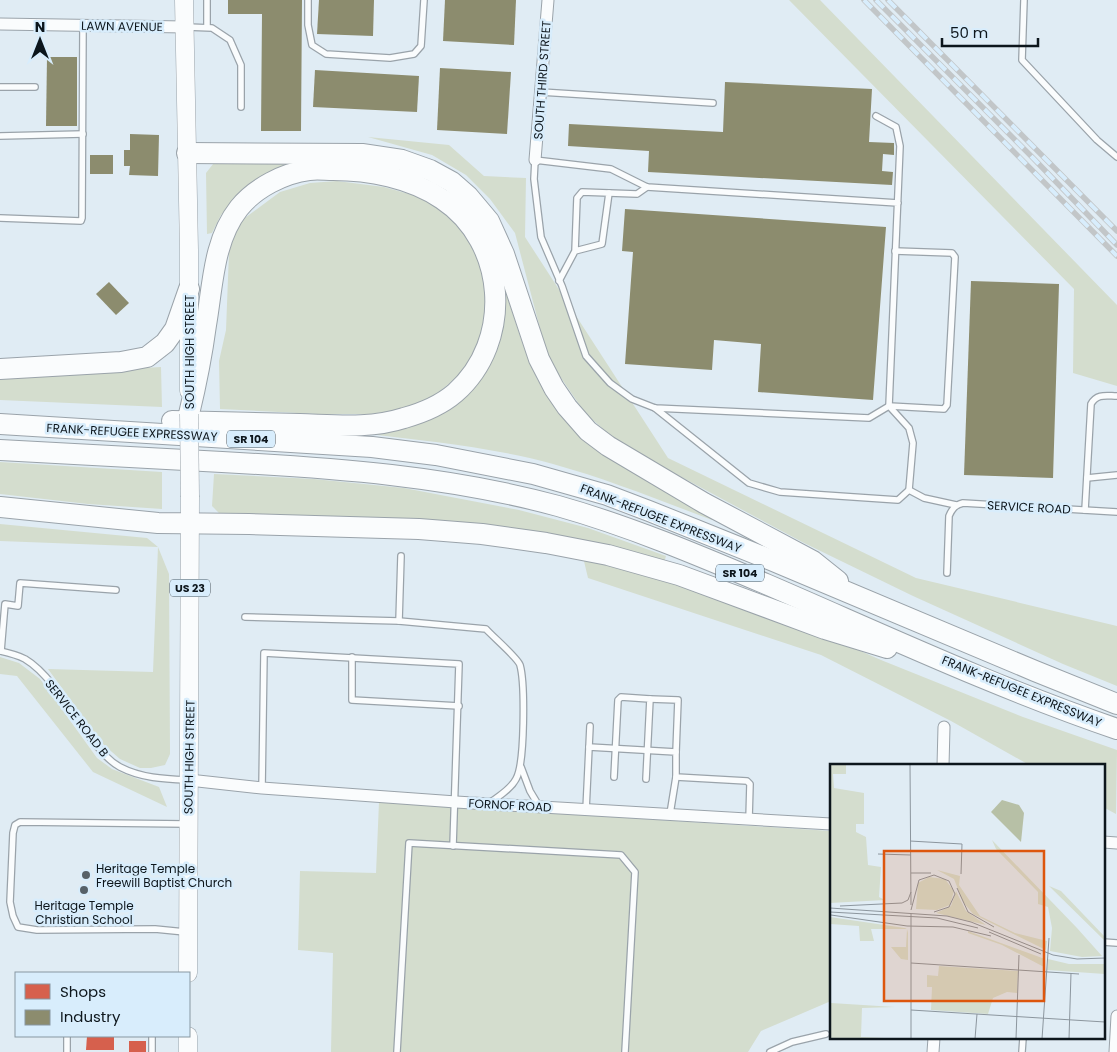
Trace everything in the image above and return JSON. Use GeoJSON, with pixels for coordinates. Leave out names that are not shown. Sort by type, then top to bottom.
{"type":"FeatureCollection","features":[{"type":"Feature","properties":{"kind":"highway"},"geometry":{"type":"LineString","coordinates":[[187,152],[362,154],[402,160],[430,170],[452,182],[468,196],[489,221],[504,254],[539,359],[554,388],[567,407],[588,431],[608,446],[704,503],[813,561],[856,595]]}},
{"type":"Feature","properties":{"kind":"highway"},"geometry":{"type":"LineString","coordinates":[[0,422],[51,417],[361,426],[402,419],[427,410],[455,393],[478,364],[487,346],[494,320],[495,285],[492,270],[482,243],[474,230],[444,200],[429,191],[400,180],[346,170],[309,170],[293,173],[275,180],[254,193],[239,208],[220,243],[194,367],[189,414]]}},
{"type":"Feature","properties":{"kind":"highway"},"geometry":{"type":"LineString","coordinates":[[0,368],[121,362],[147,357],[165,343],[175,330],[188,289]]}},
{"type":"Feature","properties":{"kind":"highway","name":"FRANK-REFUGEE EXPRESSWAY"},"geometry":{"type":"LineString","coordinates":[[0,422],[372,447],[436,455],[533,474],[607,496],[856,595],[1110,701]]}},
{"type":"Feature","properties":{"kind":"highway","name":"FRANK-REFUGEE EXPRESSWAY"},"geometry":{"type":"LineString","coordinates":[[0,450],[369,472],[435,480],[527,498],[590,516],[688,551],[978,674],[1109,726]]}},
{"type":"Feature","properties":{"kind":"highway"},"geometry":{"type":"LineString","coordinates":[[0,507],[158,523],[419,529],[482,534],[577,548],[679,575],[825,629],[978,674]]}},
{"type":"Feature","properties":{"kind":"main road","name":"SOUTH HIGH STREET"},"geometry":{"type":"LineString","coordinates":[[184,0],[190,250],[188,289],[194,367]]}},
{"type":"Feature","properties":{"kind":"main road","name":"SOUTH HIGH STREET"},"geometry":{"type":"LineString","coordinates":[[188,972],[191,523],[189,414]]}},
{"type":"Feature","properties":{"kind":"main road"},"geometry":{"type":"LineString","coordinates":[[188,1037],[188,1052]]}},
{"type":"Feature","properties":{"kind":"street","name":"SOUTH THIRD STREET"},"geometry":{"type":"LineString","coordinates":[[536,160],[548,0]]}},
{"type":"Feature","properties":{"kind":"street","name":"LAWN AVENUE"},"geometry":{"type":"LineString","coordinates":[[0,24],[185,27]]}},
{"type":"Feature","properties":{"kind":"street"},"geometry":{"type":"LineString","coordinates":[[943,764],[944,727]]}},
{"type":"Feature","properties":{"kind":"street","name":"FORNOF ROAD"},"geometry":{"type":"LineString","coordinates":[[189,780],[262,788],[456,802],[830,824]]}},
{"type":"Feature","properties":{"kind":"street"},"geometry":{"type":"LineString","coordinates":[[1104,842],[1117,843]]}},
{"type":"Feature","properties":{"kind":"street"},"geometry":{"type":"LineString","coordinates":[[1115,1052],[1117,1016]]}},
{"type":"Feature","properties":{"kind":"lane"},"geometry":{"type":"LineString","coordinates":[[206,27],[207,0]]}},
{"type":"Feature","properties":{"kind":"lane"},"geometry":{"type":"LineString","coordinates":[[308,0],[308,25],[312,45],[326,54],[390,58],[414,54],[421,46],[424,0]]}},
{"type":"Feature","properties":{"kind":"lane"},"geometry":{"type":"LineString","coordinates":[[1024,0],[1022,60],[1097,140],[1117,157]]}},
{"type":"Feature","properties":{"kind":"lane"},"geometry":{"type":"LineString","coordinates":[[0,218],[80,221],[82,218],[83,26]]}},
{"type":"Feature","properties":{"kind":"lane"},"geometry":{"type":"LineString","coordinates":[[185,27],[212,28],[230,40],[241,65],[240,107]]}},
{"type":"Feature","properties":{"kind":"lane"},"geometry":{"type":"LineString","coordinates":[[0,88],[35,87]]}},
{"type":"Feature","properties":{"kind":"lane"},"geometry":{"type":"LineString","coordinates":[[541,92],[713,103]]}},
{"type":"Feature","properties":{"kind":"lane"},"geometry":{"type":"LineString","coordinates":[[876,116],[896,127],[900,146],[898,203],[895,251],[889,406],[909,428],[913,443],[909,490],[898,500],[780,492],[749,483],[655,408],[632,399],[610,382],[586,356],[559,281],[540,237],[534,179],[536,160],[612,168],[647,187],[898,203]]}},
{"type":"Feature","properties":{"kind":"lane"},"geometry":{"type":"LineString","coordinates":[[0,136],[83,134]]}},
{"type":"Feature","properties":{"kind":"lane"},"geometry":{"type":"LineString","coordinates":[[559,281],[574,251],[578,198],[582,192],[637,194],[647,187]]}},
{"type":"Feature","properties":{"kind":"lane"},"geometry":{"type":"LineString","coordinates":[[574,251],[602,244],[610,193]]}},
{"type":"Feature","properties":{"kind":"lane"},"geometry":{"type":"LineString","coordinates":[[655,408],[869,418],[889,406],[944,409],[947,405],[955,257],[952,253],[895,251]]}},
{"type":"Feature","properties":{"kind":"lane"},"geometry":{"type":"LineString","coordinates":[[1085,510],[1091,404],[1094,398],[1100,396],[1117,396]]}},
{"type":"Feature","properties":{"kind":"lane"},"geometry":{"type":"LineString","coordinates":[[1087,478],[1117,475]]}},
{"type":"Feature","properties":{"kind":"lane","name":"SERVICE ROAD"},"geometry":{"type":"LineString","coordinates":[[909,490],[924,498],[956,505],[963,502],[1117,512]]}},
{"type":"Feature","properties":{"kind":"lane"},"geometry":{"type":"LineString","coordinates":[[947,573],[949,516],[951,510],[956,505]]}},
{"type":"Feature","properties":{"kind":"lane"},"geometry":{"type":"LineString","coordinates":[[399,621],[401,556]]}},
{"type":"Feature","properties":{"kind":"lane"},"geometry":{"type":"LineString","coordinates":[[1,651],[2,604],[18,606],[20,583],[116,590]]}},
{"type":"Feature","properties":{"kind":"lane"},"geometry":{"type":"LineString","coordinates":[[245,617],[399,621],[486,629],[520,664],[524,702],[521,767],[516,781],[502,795],[489,804]]}},
{"type":"Feature","properties":{"kind":"lane","name":"SERVICE ROAD B"},"geometry":{"type":"LineString","coordinates":[[1,651],[14,654],[26,660],[48,680],[109,760],[120,767],[147,777],[189,780]]}},
{"type":"Feature","properties":{"kind":"lane"},"geometry":{"type":"LineString","coordinates":[[262,788],[264,653],[459,664],[456,802],[453,846]]}},
{"type":"Feature","properties":{"kind":"lane"},"geometry":{"type":"LineString","coordinates":[[352,657],[352,700],[459,706]]}},
{"type":"Feature","properties":{"kind":"lane"},"geometry":{"type":"LineString","coordinates":[[614,778],[618,700],[621,697],[678,700],[676,777],[670,814]]}},
{"type":"Feature","properties":{"kind":"lane"},"geometry":{"type":"LineString","coordinates":[[646,779],[650,699]]}},
{"type":"Feature","properties":{"kind":"lane"},"geometry":{"type":"LineString","coordinates":[[586,810],[590,726]]}},
{"type":"Feature","properties":{"kind":"lane"},"geometry":{"type":"LineString","coordinates":[[589,747],[676,752]]}},
{"type":"Feature","properties":{"kind":"lane"},"geometry":{"type":"LineString","coordinates":[[521,767],[530,791],[540,807]]}},
{"type":"Feature","properties":{"kind":"lane"},"geometry":{"type":"LineString","coordinates":[[676,777],[748,781],[750,784],[749,819]]}},
{"type":"Feature","properties":{"kind":"lane"},"geometry":{"type":"LineString","coordinates":[[188,824],[20,822],[15,825],[13,833],[10,902],[18,927],[37,930],[155,929],[188,932]]}},
{"type":"Feature","properties":{"kind":"lane"},"geometry":{"type":"LineString","coordinates":[[397,1052],[409,843],[622,855],[635,872],[625,1052]]}},
{"type":"Feature","properties":{"kind":"lane"},"geometry":{"type":"LineString","coordinates":[[1104,942],[1117,943]]}},
{"type":"Feature","properties":{"kind":"lane"},"geometry":{"type":"LineString","coordinates":[[770,1052],[792,1042],[826,1034]]}},
{"type":"Feature","properties":{"kind":"lane"},"geometry":{"type":"LineString","coordinates":[[66,1052],[67,1037]]}},
{"type":"Feature","properties":{"kind":"lane"},"geometry":{"type":"LineString","coordinates":[[152,1037],[152,1052]]}},
{"type":"Feature","properties":{"kind":"green space"},"geometry":{"type":"Polygon","coordinates":[[[789,0],[820,0],[1117,305],[1117,386],[1073,373],[1074,289],[789,0]]]}},
{"type":"Feature","properties":{"kind":"green space"},"geometry":{"type":"Polygon","coordinates":[[[368,137],[449,145],[484,176],[526,178],[525,237],[668,458],[916,578],[1117,626],[1117,686],[1063,664],[913,596],[804,543],[620,444],[585,413],[548,359],[515,233],[490,199],[466,175],[432,155],[368,137]]]}},
{"type":"Feature","properties":{"kind":"green space"},"geometry":{"type":"Polygon","coordinates":[[[217,159],[288,161],[288,167],[240,194],[221,215],[212,233],[207,234],[206,173],[217,159]]]}},
{"type":"Feature","properties":{"kind":"green space"},"geometry":{"type":"Polygon","coordinates":[[[337,181],[384,187],[427,199],[456,221],[475,246],[486,279],[486,321],[478,349],[457,377],[433,397],[406,409],[371,414],[317,414],[220,409],[219,361],[226,330],[229,252],[238,223],[280,192],[310,183],[337,181]]]}},
{"type":"Feature","properties":{"kind":"green space"},"geometry":{"type":"Polygon","coordinates":[[[503,284],[523,345],[537,379],[568,421],[715,515],[712,520],[593,476],[530,458],[458,445],[361,433],[468,389],[503,284]]]}},
{"type":"Feature","properties":{"kind":"green space"},"geometry":{"type":"Polygon","coordinates":[[[161,367],[162,407],[0,400],[0,376],[161,367]]]}},
{"type":"Feature","properties":{"kind":"green space"},"geometry":{"type":"Polygon","coordinates":[[[0,462],[162,472],[162,509],[88,504],[0,494],[0,462]]]}},
{"type":"Feature","properties":{"kind":"green space"},"geometry":{"type":"Polygon","coordinates":[[[214,474],[314,479],[404,488],[519,510],[588,528],[666,556],[664,563],[411,521],[219,513],[212,506],[214,474]]]}},
{"type":"Feature","properties":{"kind":"green space"},"geometry":{"type":"Polygon","coordinates":[[[0,524],[147,538],[158,547],[0,541],[0,524]]]}},
{"type":"Feature","properties":{"kind":"green space"},"geometry":{"type":"Polygon","coordinates":[[[158,547],[169,574],[170,754],[165,765],[140,768],[120,759],[104,745],[48,669],[153,672],[158,547]]]}},
{"type":"Feature","properties":{"kind":"green space"},"geometry":{"type":"Polygon","coordinates":[[[583,557],[676,579],[824,635],[1023,717],[1117,750],[1116,814],[1104,808],[1104,764],[1027,764],[951,721],[821,655],[588,578],[583,557]]]}},
{"type":"Feature","properties":{"kind":"green space"},"geometry":{"type":"Polygon","coordinates":[[[0,657],[19,663],[40,679],[97,758],[112,769],[159,787],[167,807],[93,772],[17,676],[0,674],[0,657]]]}},
{"type":"Feature","properties":{"kind":"green space"},"geometry":{"type":"Polygon","coordinates":[[[379,802],[830,831],[830,1001],[761,1031],[748,1052],[331,1052],[333,953],[298,950],[300,871],[376,873],[379,802]]]}},
{"type":"Feature","properties":{"kind":"building: Shops"},"geometry":{"type":"Polygon","coordinates":[[[87,1037],[114,1037],[114,1050],[86,1050],[87,1037]]]}},
{"type":"Feature","properties":{"kind":"building: Shops"},"geometry":{"type":"Polygon","coordinates":[[[129,1041],[146,1041],[146,1052],[129,1052],[129,1041]]]}},
{"type":"Feature","properties":{"kind":"building: Industry"},"geometry":{"type":"Polygon","coordinates":[[[228,0],[302,0],[301,131],[261,131],[262,14],[228,14],[228,0]]]}},
{"type":"Feature","properties":{"kind":"building: Industry"},"geometry":{"type":"Polygon","coordinates":[[[319,0],[374,0],[373,36],[317,34],[319,0]]]}},
{"type":"Feature","properties":{"kind":"building: Industry"},"geometry":{"type":"Polygon","coordinates":[[[445,0],[516,0],[514,45],[443,41],[445,0]]]}},
{"type":"Feature","properties":{"kind":"building: Industry"},"geometry":{"type":"Polygon","coordinates":[[[47,57],[77,57],[77,126],[46,126],[47,57]]]}},
{"type":"Feature","properties":{"kind":"building: Industry"},"geometry":{"type":"Polygon","coordinates":[[[440,68],[511,72],[507,134],[437,130],[440,68]]]}},
{"type":"Feature","properties":{"kind":"building: Industry"},"geometry":{"type":"Polygon","coordinates":[[[315,70],[419,76],[417,112],[313,107],[315,70]]]}},
{"type":"Feature","properties":{"kind":"building: Industry"},"geometry":{"type":"Polygon","coordinates":[[[725,82],[872,89],[869,142],[894,143],[894,155],[883,154],[882,171],[893,172],[892,185],[648,172],[649,151],[568,146],[569,124],[723,132],[725,82]]]}},
{"type":"Feature","properties":{"kind":"building: Industry"},"geometry":{"type":"Polygon","coordinates":[[[130,134],[159,135],[158,176],[129,175],[130,166],[124,166],[124,150],[130,150],[130,134]]]}},
{"type":"Feature","properties":{"kind":"building: Industry"},"geometry":{"type":"Polygon","coordinates":[[[90,155],[113,155],[113,174],[90,174],[90,155]]]}},
{"type":"Feature","properties":{"kind":"building: Industry"},"geometry":{"type":"Polygon","coordinates":[[[625,209],[886,227],[873,400],[758,392],[761,344],[714,340],[712,370],[625,364],[633,252],[622,251],[625,209]]]}},
{"type":"Feature","properties":{"kind":"building: Industry"},"geometry":{"type":"Polygon","coordinates":[[[971,281],[1059,284],[1053,478],[964,475],[971,281]]]}},
{"type":"Feature","properties":{"kind":"building: Industry"},"geometry":{"type":"Polygon","coordinates":[[[109,282],[129,303],[116,315],[96,294],[109,282]]]}},
{"type":"Feature","properties":{"kind":"railway"},"geometry":{"type":"LineString","coordinates":[[864,0],[1117,256]]}},
{"type":"Feature","properties":{"kind":"railway"},"geometry":{"type":"LineString","coordinates":[[876,0],[1117,245]]}},
{"type":"Feature","properties":{"kind":"railway"},"geometry":{"type":"LineString","coordinates":[[888,0],[1117,231]]}},
{"type":"Feature","properties":{"kind":"place","name":"Heritage Temple Freewill Baptist Church"},"geometry":{"type":"Point","coordinates":[86,875]}},
{"type":"Feature","properties":{"kind":"place","name":"Heritage Temple Christian School"},"geometry":{"type":"Point","coordinates":[84,890]}}]}
